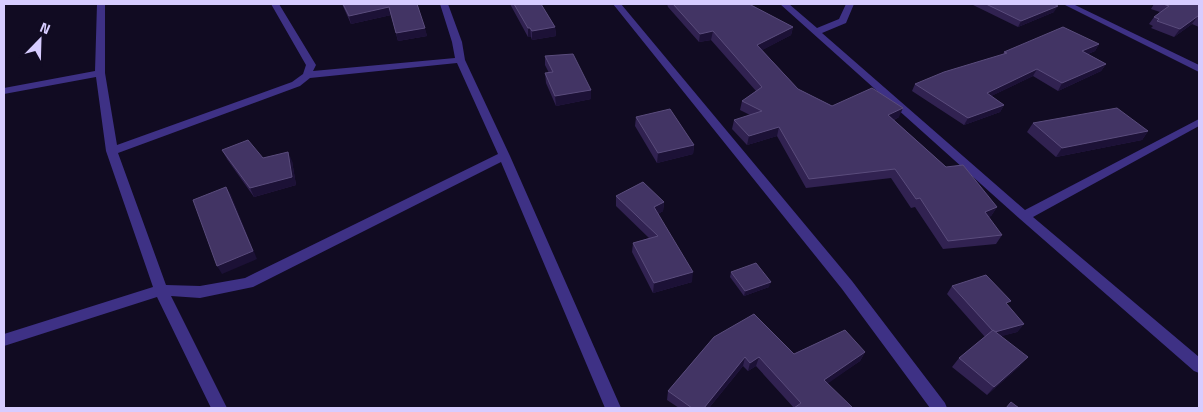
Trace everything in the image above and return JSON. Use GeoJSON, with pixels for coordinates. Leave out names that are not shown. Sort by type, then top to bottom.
{"type":"FeatureCollection","features":[{"type":"Feature","properties":{"kind":"street"},"geometry":{"type":"LineString","coordinates":[[101,4],[100,73],[112,151],[161,290],[219,408]]}},
{"type":"Feature","properties":{"kind":"street"},"geometry":{"type":"LineString","coordinates":[[275,4],[310,65],[307,75]]}},
{"type":"Feature","properties":{"kind":"street"},"geometry":{"type":"LineString","coordinates":[[444,4],[457,42],[460,60],[504,156],[612,408]]}},
{"type":"Feature","properties":{"kind":"street"},"geometry":{"type":"LineString","coordinates":[[617,4],[848,285],[940,408]]}},
{"type":"Feature","properties":{"kind":"street"},"geometry":{"type":"LineString","coordinates":[[784,4],[1024,216],[1199,366]]}},
{"type":"Feature","properties":{"kind":"street"},"geometry":{"type":"LineString","coordinates":[[815,32],[843,21],[850,4]]}},
{"type":"Feature","properties":{"kind":"street"},"geometry":{"type":"LineString","coordinates":[[1067,4],[1199,69]]}},
{"type":"Feature","properties":{"kind":"street"},"geometry":{"type":"LineString","coordinates":[[112,151],[296,84],[307,75],[460,60]]}},
{"type":"Feature","properties":{"kind":"street"},"geometry":{"type":"LineString","coordinates":[[4,91],[100,73]]}},
{"type":"Feature","properties":{"kind":"street"},"geometry":{"type":"LineString","coordinates":[[1024,216],[1199,122]]}},
{"type":"Feature","properties":{"kind":"street"},"geometry":{"type":"LineString","coordinates":[[4,340],[161,290],[200,292],[248,283],[504,156]]}},
{"type":"Feature","properties":{"kind":"building"},"geometry":{"type":"Polygon","coordinates":[[[343,4],[417,4],[425,28],[396,33],[389,7],[349,16],[343,4]]]}},
{"type":"Feature","properties":{"kind":"building"},"geometry":{"type":"Polygon","coordinates":[[[514,4],[541,4],[555,27],[532,31],[528,28],[514,4]]]}},
{"type":"Feature","properties":{"kind":"building"},"geometry":{"type":"Polygon","coordinates":[[[673,4],[749,4],[793,27],[757,45],[798,89],[832,106],[872,88],[903,108],[888,115],[946,167],[963,165],[997,207],[985,212],[1002,235],[948,241],[920,198],[916,199],[895,169],[809,179],[779,127],[749,136],[734,120],[762,111],[742,101],[762,87],[713,31],[700,34],[673,4]]]}},
{"type":"Feature","properties":{"kind":"building"},"geometry":{"type":"Polygon","coordinates":[[[986,4],[1054,4],[1058,6],[1021,21],[986,4]]]}},
{"type":"Feature","properties":{"kind":"building"},"geometry":{"type":"Polygon","coordinates":[[[1163,4],[1199,4],[1199,16],[1180,29],[1157,21],[1159,19],[1154,17],[1169,6],[1163,4]]]}},
{"type":"Feature","properties":{"kind":"building"},"geometry":{"type":"Polygon","coordinates":[[[1063,27],[1099,44],[1082,51],[1106,64],[1062,83],[1037,69],[987,93],[1004,105],[968,118],[915,84],[944,72],[1007,53],[1004,52],[1063,27]]]}},
{"type":"Feature","properties":{"kind":"building"},"geometry":{"type":"Polygon","coordinates":[[[573,54],[591,90],[555,96],[545,73],[553,72],[545,56],[573,54]]]}},
{"type":"Feature","properties":{"kind":"building"},"geometry":{"type":"Polygon","coordinates":[[[1117,108],[1148,131],[1062,148],[1033,123],[1117,108]]]}},
{"type":"Feature","properties":{"kind":"building"},"geometry":{"type":"Polygon","coordinates":[[[670,109],[694,145],[658,153],[636,117],[670,109]]]}},
{"type":"Feature","properties":{"kind":"building"},"geometry":{"type":"Polygon","coordinates":[[[248,140],[263,158],[288,152],[292,177],[250,188],[222,150],[248,140]]]}},
{"type":"Feature","properties":{"kind":"building"},"geometry":{"type":"Polygon","coordinates":[[[643,182],[664,202],[654,207],[693,272],[654,283],[633,243],[658,236],[616,196],[643,182]]]}},
{"type":"Feature","properties":{"kind":"building"},"geometry":{"type":"Polygon","coordinates":[[[226,187],[253,251],[217,266],[193,200],[226,187]]]}},
{"type":"Feature","properties":{"kind":"building"},"geometry":{"type":"Polygon","coordinates":[[[756,263],[771,282],[745,291],[731,272],[756,263]]]}},
{"type":"Feature","properties":{"kind":"building"},"geometry":{"type":"Polygon","coordinates":[[[986,275],[1011,301],[1006,303],[1024,324],[993,331],[952,286],[986,275]]]}},
{"type":"Feature","properties":{"kind":"building"},"geometry":{"type":"Polygon","coordinates":[[[754,314],[794,354],[845,330],[865,352],[824,380],[853,408],[794,408],[801,403],[759,357],[750,363],[745,357],[704,408],[692,408],[668,391],[714,337],[754,314]]]}},
{"type":"Feature","properties":{"kind":"building"},"geometry":{"type":"Polygon","coordinates":[[[993,330],[1028,357],[994,387],[959,358],[993,330]]]}},
{"type":"Feature","properties":{"kind":"building"},"geometry":{"type":"Polygon","coordinates":[[[1011,402],[1019,408],[1006,408],[1011,402]]]}}]}
